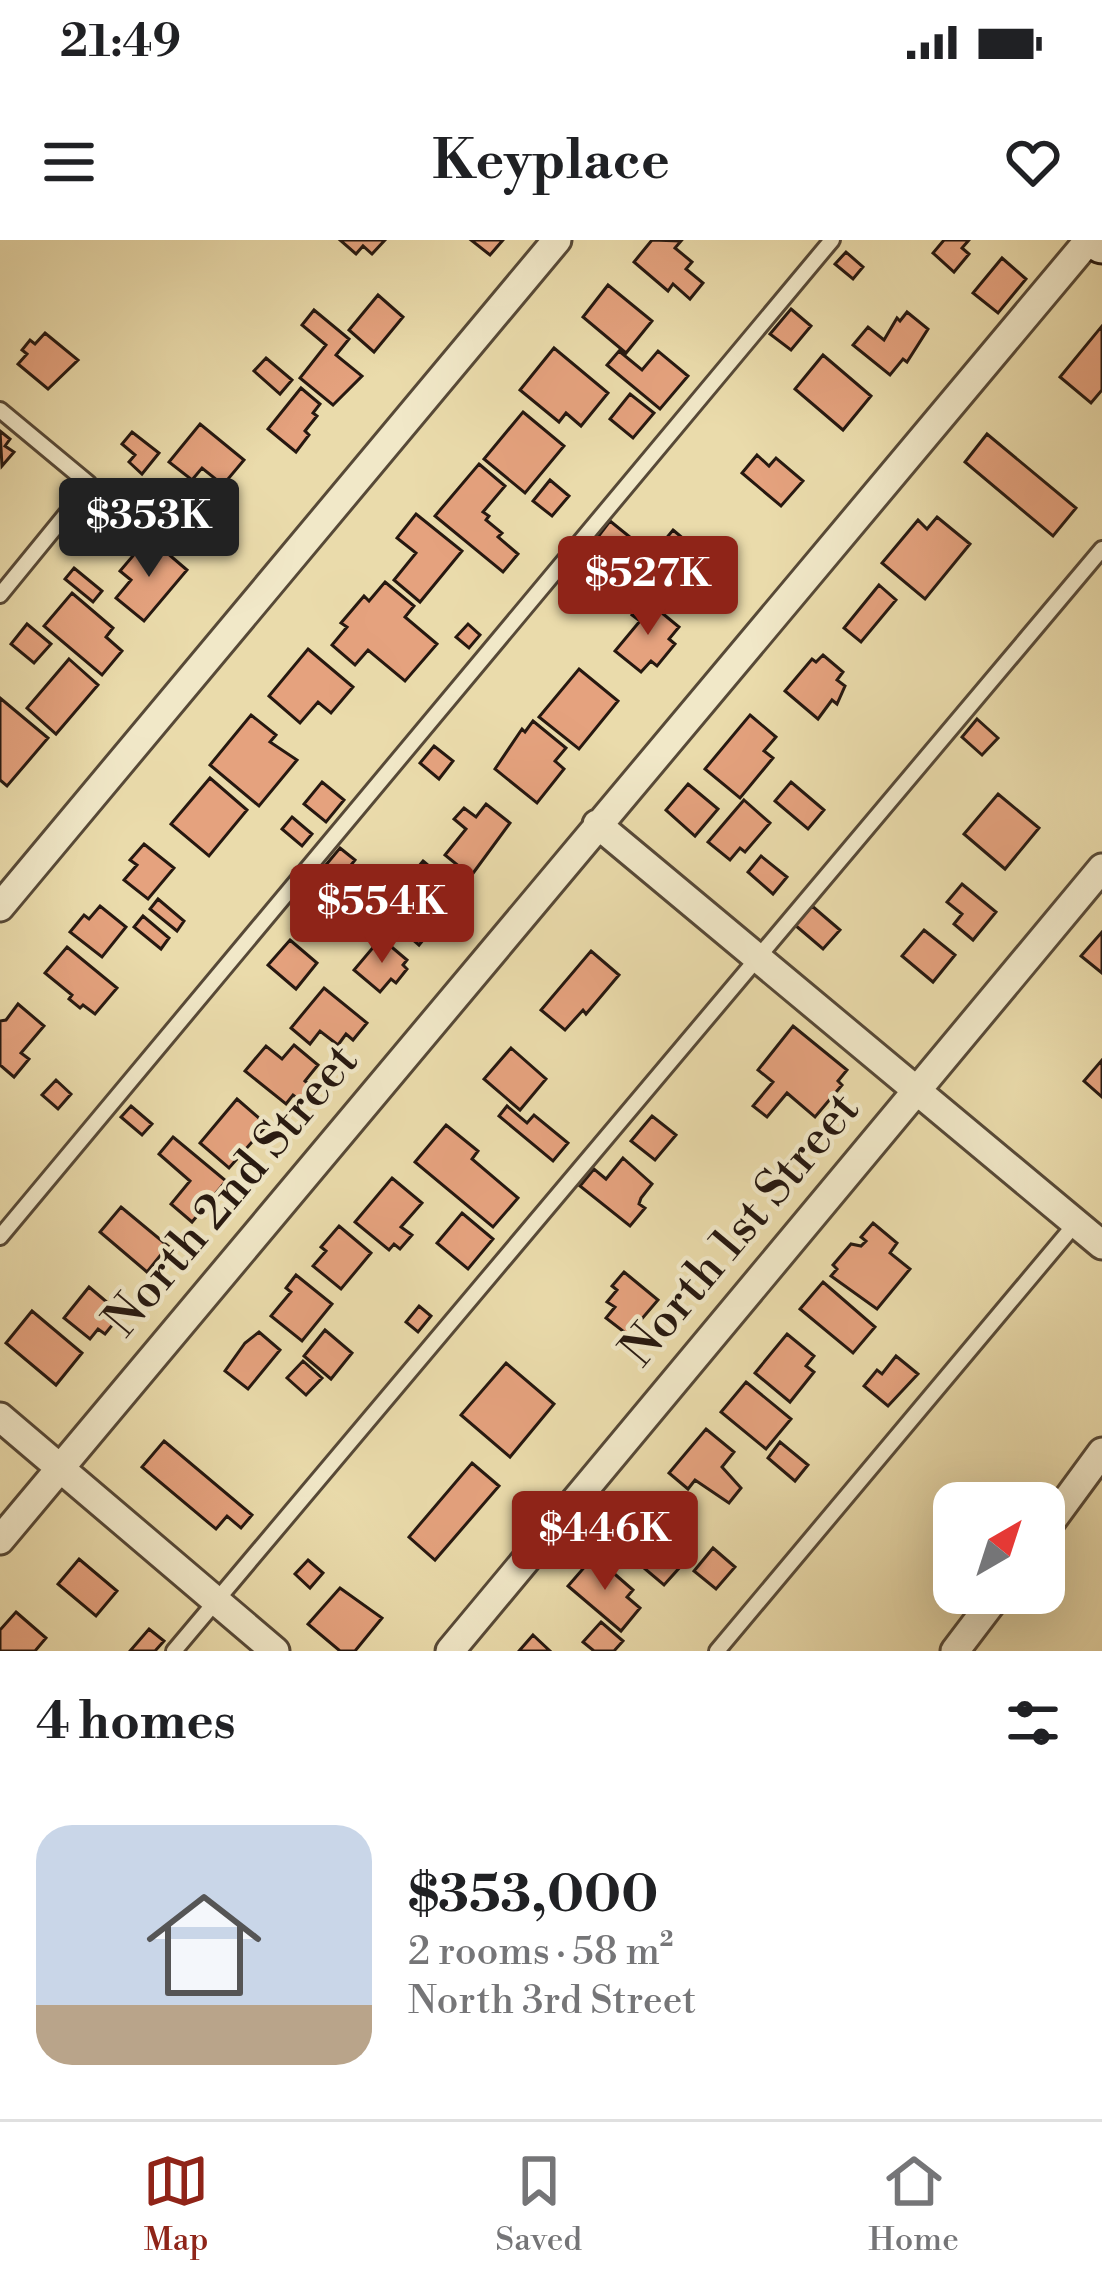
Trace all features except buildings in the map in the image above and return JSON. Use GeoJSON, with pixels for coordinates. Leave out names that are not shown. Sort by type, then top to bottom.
{"type":"FeatureCollection","features":[{"type":"Feature","properties":{"kind":"street"},"geometry":{"type":"LineString","coordinates":[[0,907],[557,240]]}},
{"type":"Feature","properties":{"kind":"street","name":"North 2nd Street"},"geometry":{"type":"LineString","coordinates":[[0,1540],[1089,240]]}},
{"type":"Feature","properties":{"kind":"street"},"geometry":{"type":"LineString","coordinates":[[597,824],[1102,1245]]}},
{"type":"Feature","properties":{"kind":"street","name":"North 1st Street"},"geometry":{"type":"LineString","coordinates":[[450,1651],[1102,868]]}},
{"type":"Feature","properties":{"kind":"street"},"geometry":{"type":"LineString","coordinates":[[0,1417],[275,1651]]}},
{"type":"Feature","properties":{"kind":"street"},"geometry":{"type":"LineString","coordinates":[[1065,1502],[1102,1452]]}},
{"type":"Feature","properties":{"kind":"street"},"geometry":{"type":"LineString","coordinates":[[955,1651],[983,1614]]}},
{"type":"Feature","properties":{"kind":"lane"},"geometry":{"type":"LineString","coordinates":[[0,1237],[832,240]]}},
{"type":"Feature","properties":{"kind":"lane"},"geometry":{"type":"LineString","coordinates":[[0,410],[88,483],[0,595]]}},
{"type":"Feature","properties":{"kind":"lane"},"geometry":{"type":"LineString","coordinates":[[174,1651],[1102,549]]}},
{"type":"Feature","properties":{"kind":"lane"},"geometry":{"type":"LineString","coordinates":[[717,1651],[1077,1222]]}}]}
